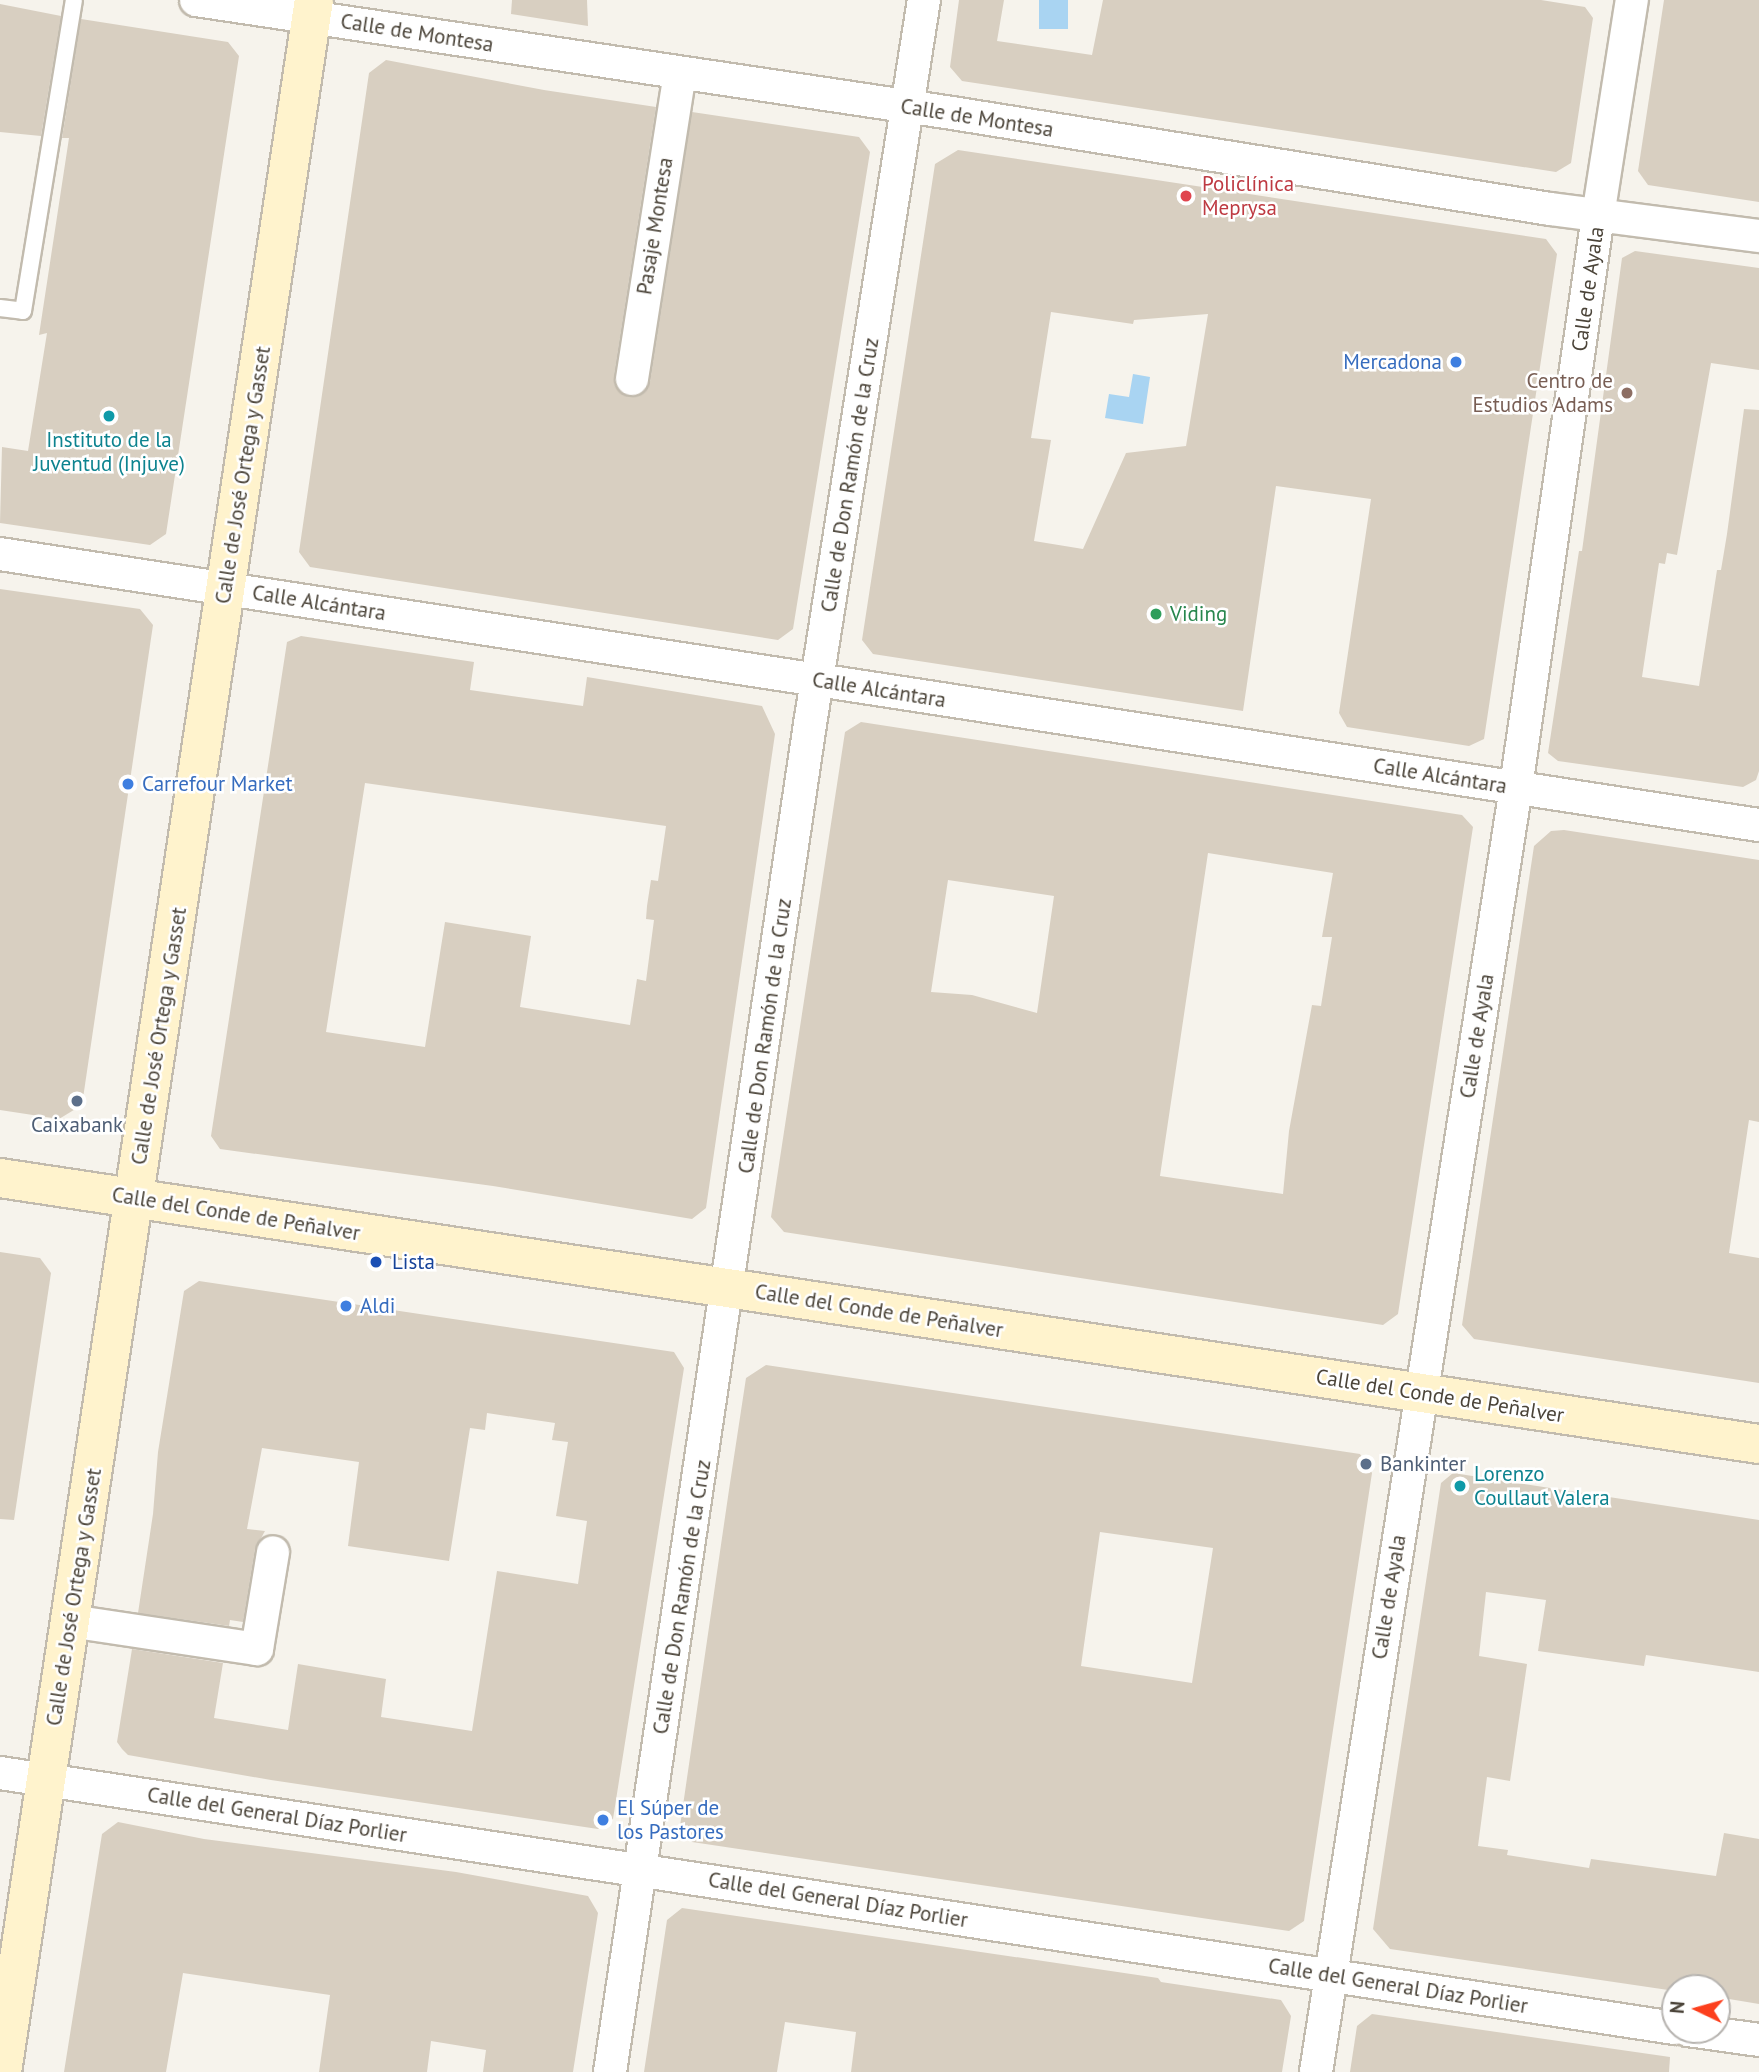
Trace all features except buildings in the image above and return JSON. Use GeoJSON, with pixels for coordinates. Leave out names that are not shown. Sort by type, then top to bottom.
{"type":"FeatureCollection","features":[{"type":"Feature","properties":{"kind":"street","name":"Calle de Montesa"},"geometry":{"type":"LineString","coordinates":[[195,0],[313,9],[680,74],[1598,216],[1759,236]]}},
{"type":"Feature","properties":{"kind":"street","name":"Calle de Don Ramón de la Cruz"},"geometry":{"type":"LineString","coordinates":[[610,2072],[729,1288],[817,680],[924,0]]}},
{"type":"Feature","properties":{"kind":"street","name":"Calle de Ayala"},"geometry":{"type":"LineString","coordinates":[[1316,2072],[1516,788],[1598,216],[1632,0]]}},
{"type":"Feature","properties":{"kind":"street","name":"Calle de José Ortega y Gasset"},"geometry":{"type":"LineString","coordinates":[[2,2072],[313,9]]}},
{"type":"Feature","properties":{"kind":"street","name":"Pasaje Montesa"},"geometry":{"type":"LineString","coordinates":[[632,379],[680,74]]}},
{"type":"Feature","properties":{"kind":"street","name":"Calle Alcántara"},"geometry":{"type":"LineString","coordinates":[[0,554],[1759,825]]}},
{"type":"Feature","properties":{"kind":"street","name":"Calle del Conde de Peñalver"},"geometry":{"type":"LineString","coordinates":[[0,1178],[1759,1444]]}},
{"type":"Feature","properties":{"kind":"street"},"geometry":{"type":"LineString","coordinates":[[71,1621],[257,1649],[273,1552]]}},
{"type":"Feature","properties":{"kind":"street","name":"Calle del General Díaz Porlier"},"geometry":{"type":"LineString","coordinates":[[0,1773],[1661,2026]]}},
{"type":"Feature","properties":{"kind":"street"},"geometry":{"type":"LineString","coordinates":[[1731,2036],[1759,2040]]}},
{"type":"Feature","properties":{"kind":"lane"},"geometry":{"type":"LineString","coordinates":[[0,308],[23,311],[74,0]]}},
{"type":"Feature","properties":{"kind":"water"},"geometry":{"type":"Polygon","coordinates":[[[1039,0],[1068,0],[1068,29],[1039,29],[1039,0]]]}},
{"type":"Feature","properties":{"kind":"water"},"geometry":{"type":"Polygon","coordinates":[[[1133,374],[1150,377],[1143,424],[1105,418],[1109,394],[1129,397],[1133,374]]]}},
{"type":"Feature","properties":{"kind":"place","name":"Policlínica Meprysa"},"geometry":{"type":"Point","coordinates":[1186,196]}},
{"type":"Feature","properties":{"kind":"place","name":"Mercadona"},"geometry":{"type":"Point","coordinates":[1456,362]}},
{"type":"Feature","properties":{"kind":"place","name":"Centro de Estudios Adams"},"geometry":{"type":"Point","coordinates":[1627,393]}},
{"type":"Feature","properties":{"kind":"place","name":"Instituto de la Juventud (Injuve)"},"geometry":{"type":"Point","coordinates":[109,416]}},
{"type":"Feature","properties":{"kind":"place","name":"Viding"},"geometry":{"type":"Point","coordinates":[1156,614]}},
{"type":"Feature","properties":{"kind":"place","name":"Carrefour Market"},"geometry":{"type":"Point","coordinates":[128,784]}},
{"type":"Feature","properties":{"kind":"place","name":"Caixabank"},"geometry":{"type":"Point","coordinates":[77,1101]}},
{"type":"Feature","properties":{"kind":"place","name":"Lista"},"geometry":{"type":"Point","coordinates":[376,1262]}},
{"type":"Feature","properties":{"kind":"place","name":"Aldi"},"geometry":{"type":"Point","coordinates":[346,1306]}},
{"type":"Feature","properties":{"kind":"place","name":"Bankinter"},"geometry":{"type":"Point","coordinates":[1366,1464]}},
{"type":"Feature","properties":{"kind":"place","name":"Lorenzo Coullaut Valera"},"geometry":{"type":"Point","coordinates":[1460,1486]}},
{"type":"Feature","properties":{"kind":"place","name":"El Súper de los Pastores"},"geometry":{"type":"Point","coordinates":[603,1820]}}]}
